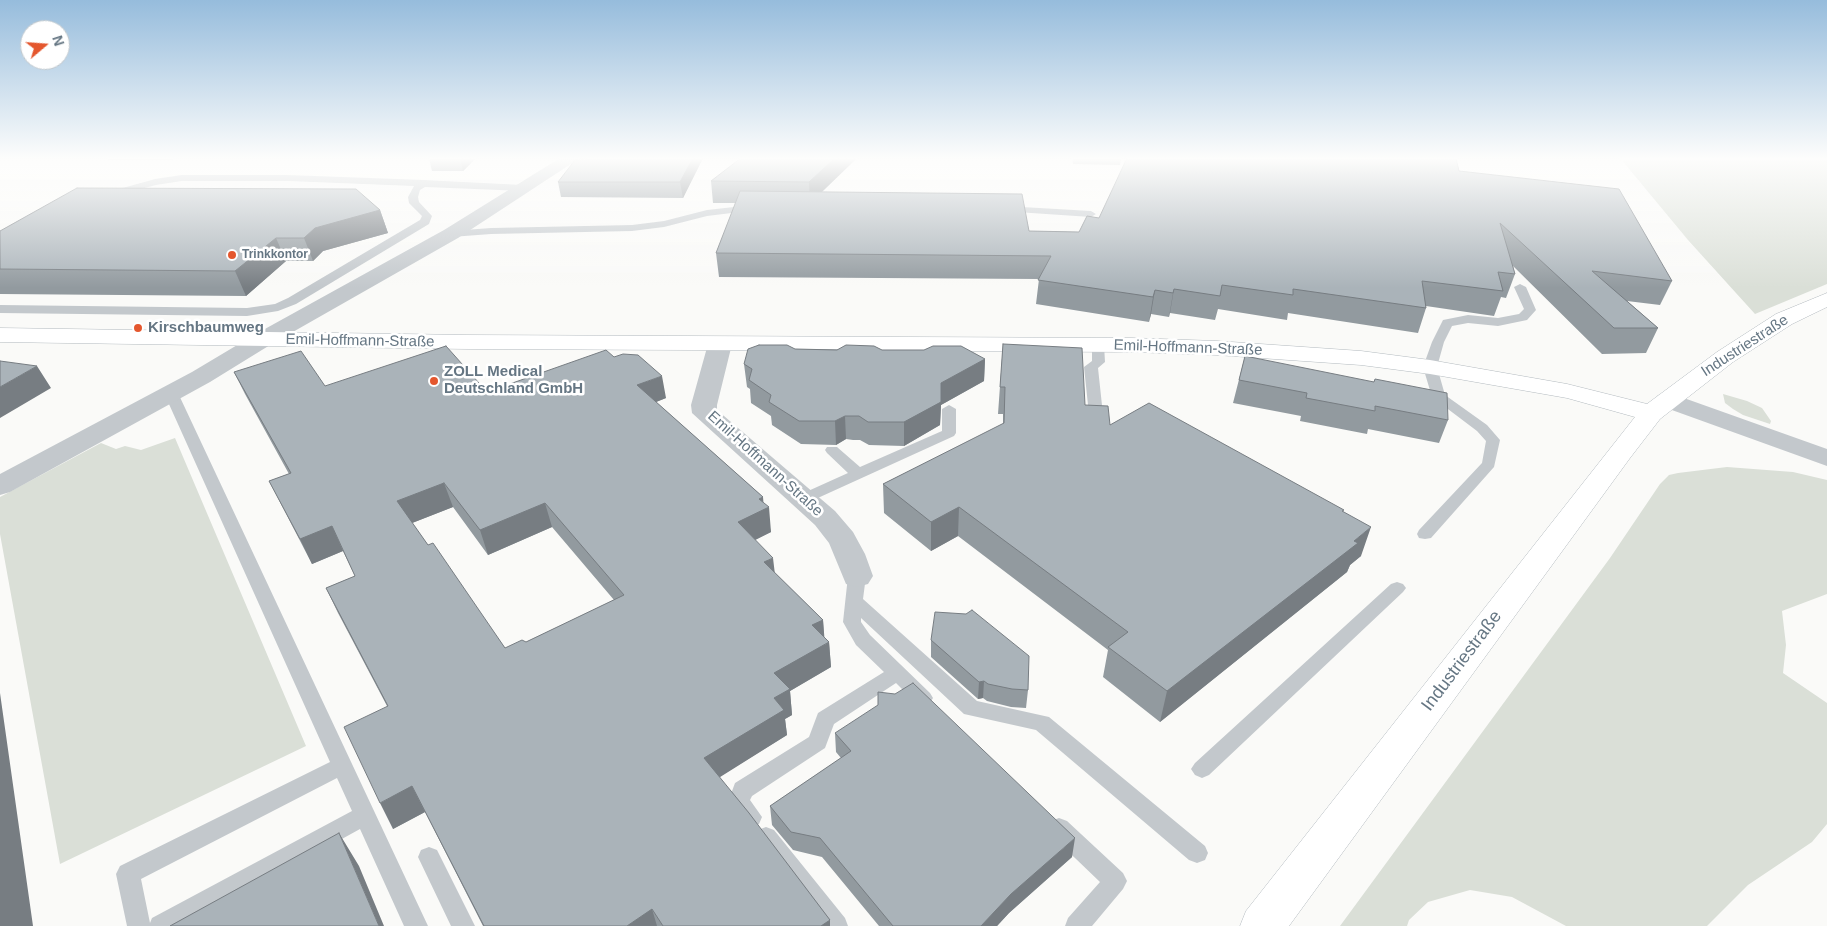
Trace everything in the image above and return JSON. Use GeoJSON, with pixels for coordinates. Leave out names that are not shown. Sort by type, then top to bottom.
{"type":"FeatureCollection","features":[{"type":"Feature","properties":{"kind":"street"},"geometry":{"type":"LineString","coordinates":[[0,486],[170,393],[451,234],[503,201]]}},
{"type":"Feature","properties":{"kind":"street","name":"Industriestraße"},"geometry":{"type":"LineString","coordinates":[[1262,926],[1620,452],[1659,407],[1726,356],[1776,324],[1827,299]]}},
{"type":"Feature","properties":{"kind":"street","name":"Emil-Hoffmann-Straße"},"geometry":{"type":"LineString","coordinates":[[0,335],[262,340],[1098,345],[1217,348],[1290,352],[1430,367],[1559,389],[1627,406],[1659,407]]}},
{"type":"Feature","properties":{"kind":"street","name":"Emil-Hoffmann-Straße"},"geometry":{"type":"LineString","coordinates":[[720,344],[704,405],[705,413],[825,518],[842,539],[850,554],[856,589]]}},
{"type":"Feature","properties":{"kind":"street"},"geometry":{"type":"LineString","coordinates":[[1659,407],[1827,458]]}},
{"type":"Feature","properties":{"kind":"lane"},"geometry":{"type":"LineString","coordinates":[[0,309],[247,312],[278,307],[292,301],[425,222],[427,216],[413,201]]}},
{"type":"Feature","properties":{"kind":"lane"},"geometry":{"type":"LineString","coordinates":[[451,234],[491,231],[623,228],[664,224],[733,209],[762,208]]}},
{"type":"Feature","properties":{"kind":"lane"},"geometry":{"type":"LineString","coordinates":[[998,208],[1091,214]]}},
{"type":"Feature","properties":{"kind":"lane"},"geometry":{"type":"LineString","coordinates":[[1425,534],[1489,464],[1493,440],[1482,428],[1439,397],[1430,367],[1447,323],[1468,319],[1498,322],[1523,317],[1530,310],[1520,287]]}},
{"type":"Feature","properties":{"kind":"lane"},"geometry":{"type":"LineString","coordinates":[[1098,345],[1098,362],[1092,367],[1098,424]]}},
{"type":"Feature","properties":{"kind":"lane"},"geometry":{"type":"LineString","coordinates":[[170,393],[416,926]]}},
{"type":"Feature","properties":{"kind":"lane"},"geometry":{"type":"LineString","coordinates":[[803,499],[949,433],[949,409]]}},
{"type":"Feature","properties":{"kind":"lane"},"geometry":{"type":"LineString","coordinates":[[832,450],[859,474]]}},
{"type":"Feature","properties":{"kind":"lane"},"geometry":{"type":"LineString","coordinates":[[1202,769],[1397,588]]}},
{"type":"Feature","properties":{"kind":"lane"},"geometry":{"type":"LineString","coordinates":[[856,589],[852,622],[863,640],[939,713]]}},
{"type":"Feature","properties":{"kind":"lane"},"geometry":{"type":"LineString","coordinates":[[856,589],[971,708],[1042,723],[1197,853]]}},
{"type":"Feature","properties":{"kind":"lane"},"geometry":{"type":"LineString","coordinates":[[836,926],[739,802],[743,790],[818,742],[825,718],[897,672]]}},
{"type":"Feature","properties":{"kind":"lane"},"geometry":{"type":"LineString","coordinates":[[139,926],[128,874],[342,766]]}},
{"type":"Feature","properties":{"kind":"lane"},"geometry":{"type":"LineString","coordinates":[[1045,814],[1115,881],[1077,926]]}},
{"type":"Feature","properties":{"kind":"lane"},"geometry":{"type":"LineString","coordinates":[[162,926],[365,815]]}},
{"type":"Feature","properties":{"kind":"lane"},"geometry":{"type":"LineString","coordinates":[[429,857],[463,926]]}},
{"type":"Feature","properties":{"kind":"shaded area"},"geometry":{"type":"Polygon","coordinates":[[[1656,201],[1827,201],[1827,284],[1755,314],[1656,201]]]}},
{"type":"Feature","properties":{"kind":"shaded area"},"geometry":{"type":"Polygon","coordinates":[[[1723,394],[1747,401],[1762,408],[1771,421],[1770,424],[1743,415],[1733,409],[1725,403],[1723,394]]]}},
{"type":"Feature","properties":{"kind":"shaded area"},"geometry":{"type":"Polygon","coordinates":[[[175,438],[306,746],[60,864],[0,534],[0,497],[101,443],[116,449],[125,446],[141,450],[175,438]]]}},
{"type":"Feature","properties":{"kind":"shaded area"},"geometry":{"type":"Polygon","coordinates":[[[1727,467],[1793,472],[1827,480],[1827,594],[1782,611],[1786,645],[1783,673],[1827,703],[1827,824],[1812,842],[1748,885],[1707,926],[1566,926],[1512,897],[1470,890],[1428,902],[1409,920],[1407,926],[1340,926],[1610,558],[1660,484],[1669,475],[1727,467]]]}},
{"type":"Feature","properties":{"kind":"building"},"geometry":{"type":"Polygon","coordinates":[[[53,201],[370,201],[380,210],[315,228],[304,238],[276,238],[235,271],[0,269],[0,231],[53,201]]]}},
{"type":"Feature","properties":{"kind":"building"},"geometry":{"type":"Polygon","coordinates":[[[736,201],[1023,201],[1029,231],[1079,232],[1087,216],[1099,218],[1107,201],[1626,201],[1672,281],[1592,271],[1658,328],[1614,328],[1500,223],[1515,274],[1498,272],[1503,291],[1422,281],[1426,308],[1293,289],[1293,295],[1222,285],[1220,296],[1174,289],[1173,293],[1155,290],[1153,297],[1038,280],[1051,256],[716,253],[736,201]]]}},
{"type":"Feature","properties":{"kind":"building"},"geometry":{"type":"Polygon","coordinates":[[[1003,344],[1082,348],[1085,405],[1108,406],[1110,425],[1149,403],[1344,510],[1342,511],[1371,527],[1354,541],[1358,543],[1167,691],[1108,647],[1128,632],[959,507],[931,522],[883,484],[1004,423],[1005,387],[1000,387],[1003,344]]]}},
{"type":"Feature","properties":{"kind":"building"},"geometry":{"type":"Polygon","coordinates":[[[759,345],[787,345],[795,349],[837,350],[846,345],[874,346],[882,350],[924,350],[933,346],[961,346],[985,359],[941,383],[941,402],[904,422],[868,422],[859,416],[845,416],[835,421],[799,421],[769,402],[771,395],[749,380],[752,369],[744,364],[748,349],[759,345]]]}},
{"type":"Feature","properties":{"kind":"building"},"geometry":{"type":"Polygon","coordinates":[[[446,346],[487,392],[606,350],[614,357],[623,354],[638,355],[662,376],[637,385],[763,497],[759,499],[769,507],[738,522],[773,558],[764,562],[823,620],[812,625],[829,642],[774,673],[790,689],[774,698],[784,710],[704,758],[749,813],[830,920],[821,926],[663,926],[652,909],[627,926],[484,926],[412,786],[380,803],[344,727],[388,706],[326,588],[355,576],[332,526],[300,539],[269,481],[291,473],[234,372],[301,351],[325,386],[446,346]],[[444,483],[397,501],[428,545],[433,543],[505,648],[522,640],[526,642],[624,595],[545,503],[480,530],[444,483]]]}},
{"type":"Feature","properties":{"kind":"building"},"geometry":{"type":"Polygon","coordinates":[[[1245,356],[1374,382],[1375,379],[1447,393],[1448,420],[1375,406],[1375,411],[1306,398],[1307,393],[1239,380],[1245,356]]]}},
{"type":"Feature","properties":{"kind":"building"},"geometry":{"type":"Polygon","coordinates":[[[0,361],[37,366],[0,387],[0,361]]]}},
{"type":"Feature","properties":{"kind":"building"},"geometry":{"type":"Polygon","coordinates":[[[972,610],[1029,656],[1028,690],[1012,689],[988,684],[984,681],[979,682],[931,640],[935,612],[966,614],[972,610]]]}},
{"type":"Feature","properties":{"kind":"building"},"geometry":{"type":"Polygon","coordinates":[[[913,683],[1075,838],[1011,894],[981,926],[893,926],[820,838],[791,832],[770,806],[851,751],[835,733],[878,705],[878,692],[895,694],[913,683]]]}},
{"type":"Feature","properties":{"kind":"building"},"geometry":{"type":"Polygon","coordinates":[[[339,833],[379,926],[170,926],[339,833]]]}},
{"type":"Feature","properties":{"kind":"place","name":"Trinkkontor"},"geometry":{"type":"Point","coordinates":[232,255]}},
{"type":"Feature","properties":{"kind":"place","name":"Kirschbaumweg"},"geometry":{"type":"Point","coordinates":[138,328]}},
{"type":"Feature","properties":{"kind":"place","name":"ZOLL Medical Deutschland GmbH"},"geometry":{"type":"Point","coordinates":[434,381]}}]}
